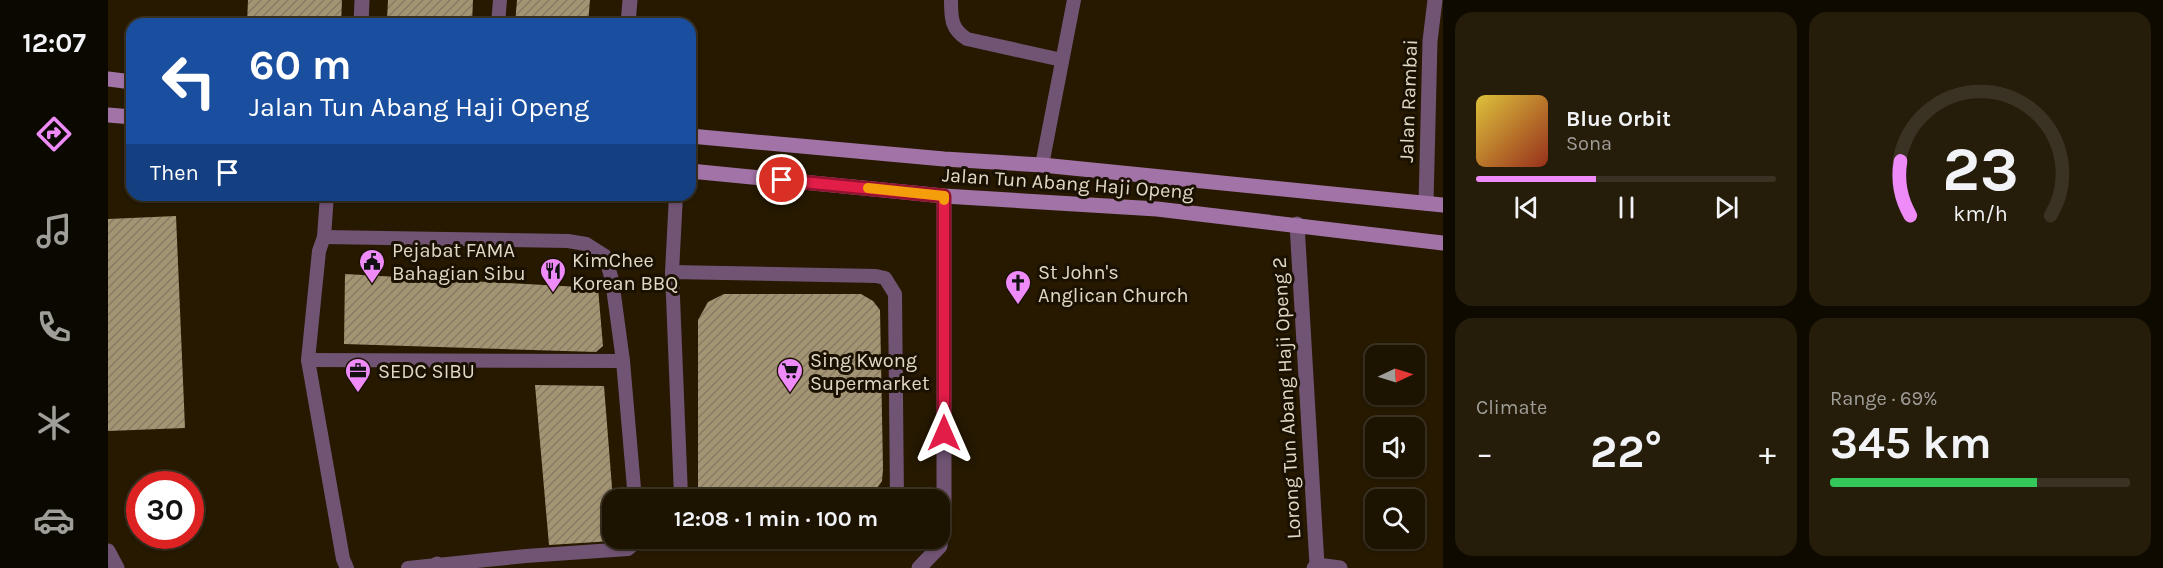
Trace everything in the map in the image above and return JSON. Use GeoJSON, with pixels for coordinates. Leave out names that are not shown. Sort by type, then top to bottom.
{"type":"FeatureCollection","features":[{"type":"Feature","properties":{"kind":"main road"},"geometry":{"type":"LineString","coordinates":[[108,79],[126,81]]}},
{"type":"Feature","properties":{"kind":"main road"},"geometry":{"type":"LineString","coordinates":[[108,115],[126,116]]}},
{"type":"Feature","properties":{"kind":"main road","name":"Jalan Tun Abang Haji Openg"},"geometry":{"type":"LineString","coordinates":[[696,137],[944,159],[1042,165],[1443,205]]}},
{"type":"Feature","properties":{"kind":"main road","name":"Jalan Tun Abang Haji Openg"},"geometry":{"type":"LineString","coordinates":[[696,172],[944,196],[1157,209],[1443,243]]}},
{"type":"Feature","properties":{"kind":"street"},"geometry":{"type":"LineString","coordinates":[[361,18],[362,0]]}},
{"type":"Feature","properties":{"kind":"street"},"geometry":{"type":"LineString","coordinates":[[628,18],[630,0]]}},
{"type":"Feature","properties":{"kind":"street","name":"Jalan Rambai"},"geometry":{"type":"LineString","coordinates":[[1426,203],[1437,41],[1435,0]]}},
{"type":"Feature","properties":{"kind":"street"},"geometry":{"type":"LineString","coordinates":[[941,489],[944,196]]}},
{"type":"Feature","properties":{"kind":"street","name":"Lorong Tun Abang Haji Openg 2"},"geometry":{"type":"LineString","coordinates":[[1297,224],[1316,566]]}},
{"type":"Feature","properties":{"kind":"street"},"geometry":{"type":"LineString","coordinates":[[919,568],[937,549]]}},
{"type":"Feature","properties":{"kind":"street"},"geometry":{"type":"LineString","coordinates":[[108,551],[117,568]]}},
{"type":"Feature","properties":{"kind":"street"},"geometry":{"type":"LineString","coordinates":[[1316,566],[1340,568]]}},
{"type":"Feature","properties":{"kind":"lane"},"geometry":{"type":"LineString","coordinates":[[498,18],[500,0]]}},
{"type":"Feature","properties":{"kind":"lane"},"geometry":{"type":"LineString","coordinates":[[951,0],[951,21],[956,32],[967,39],[1062,60]]}},
{"type":"Feature","properties":{"kind":"lane"},"geometry":{"type":"LineString","coordinates":[[1042,165],[1074,0]]}},
{"type":"Feature","properties":{"kind":"lane"},"geometry":{"type":"LineString","coordinates":[[327,201],[308,360],[343,559],[347,568]]}},
{"type":"Feature","properties":{"kind":"lane"},"geometry":{"type":"LineString","coordinates":[[676,201],[672,272],[682,489]]}},
{"type":"Feature","properties":{"kind":"lane"},"geometry":{"type":"LineString","coordinates":[[324,237],[568,241],[586,244],[604,256],[612,280],[622,361],[633,489]]}},
{"type":"Feature","properties":{"kind":"lane"},"geometry":{"type":"LineString","coordinates":[[672,272],[885,278],[895,294],[897,489]]}},
{"type":"Feature","properties":{"kind":"lane"},"geometry":{"type":"LineString","coordinates":[[308,360],[622,361]]}},
{"type":"Feature","properties":{"kind":"lane"},"geometry":{"type":"LineString","coordinates":[[408,568],[628,549]]}},
{"type":"Feature","properties":{"kind":"building"},"geometry":{"type":"Polygon","coordinates":[[[248,0],[342,0],[341,18],[247,18],[248,0]]]}},
{"type":"Feature","properties":{"kind":"building"},"geometry":{"type":"Polygon","coordinates":[[[388,0],[473,0],[472,18],[387,18],[388,0]]]}},
{"type":"Feature","properties":{"kind":"building"},"geometry":{"type":"Polygon","coordinates":[[[517,0],[590,0],[588,18],[516,18],[517,0]]]}},
{"type":"Feature","properties":{"kind":"building"},"geometry":{"type":"Polygon","coordinates":[[[176,216],[185,428],[108,431],[108,219],[176,216]]]}},
{"type":"Feature","properties":{"kind":"building"},"geometry":{"type":"Polygon","coordinates":[[[345,274],[598,288],[603,346],[596,352],[344,344],[345,274]]]}},
{"type":"Feature","properties":{"kind":"building","name":"Sing Kwong Supermarket"},"geometry":{"type":"Polygon","coordinates":[[[724,294],[861,294],[873,301],[880,310],[883,469],[882,481],[876,489],[698,489],[698,320],[708,302],[724,294]]]}},
{"type":"Feature","properties":{"kind":"building"},"geometry":{"type":"Polygon","coordinates":[[[535,385],[604,386],[612,489],[602,489],[602,542],[549,545],[535,385]]]}},
{"type":"Feature","properties":{"kind":"slow traffic"},"geometry":{"type":"LineString","coordinates":[[868,188],[944,196],[944,200]]}},
{"type":"Feature","properties":{"kind":"place","name":"Pejabat FAMA Bahagian Sibu"},"geometry":{"type":"Point","coordinates":[372,285]}},
{"type":"Feature","properties":{"kind":"place","name":"KimChee Korean BBQ"},"geometry":{"type":"Point","coordinates":[553,294]}},
{"type":"Feature","properties":{"kind":"place","name":"St John's Anglican Church"},"geometry":{"type":"Point","coordinates":[1018,306]}},
{"type":"Feature","properties":{"kind":"place","name":"SEDC SIBU"},"geometry":{"type":"Point","coordinates":[358,394]}},
{"type":"Feature","properties":{"kind":"place","name":"Sing Kwong Supermarket"},"geometry":{"type":"Point","coordinates":[790,394]}},
{"type":"Feature","properties":{"kind":"route"},"geometry":{"type":"LineString","coordinates":[[782,180],[944,196],[944,433]]}}]}
